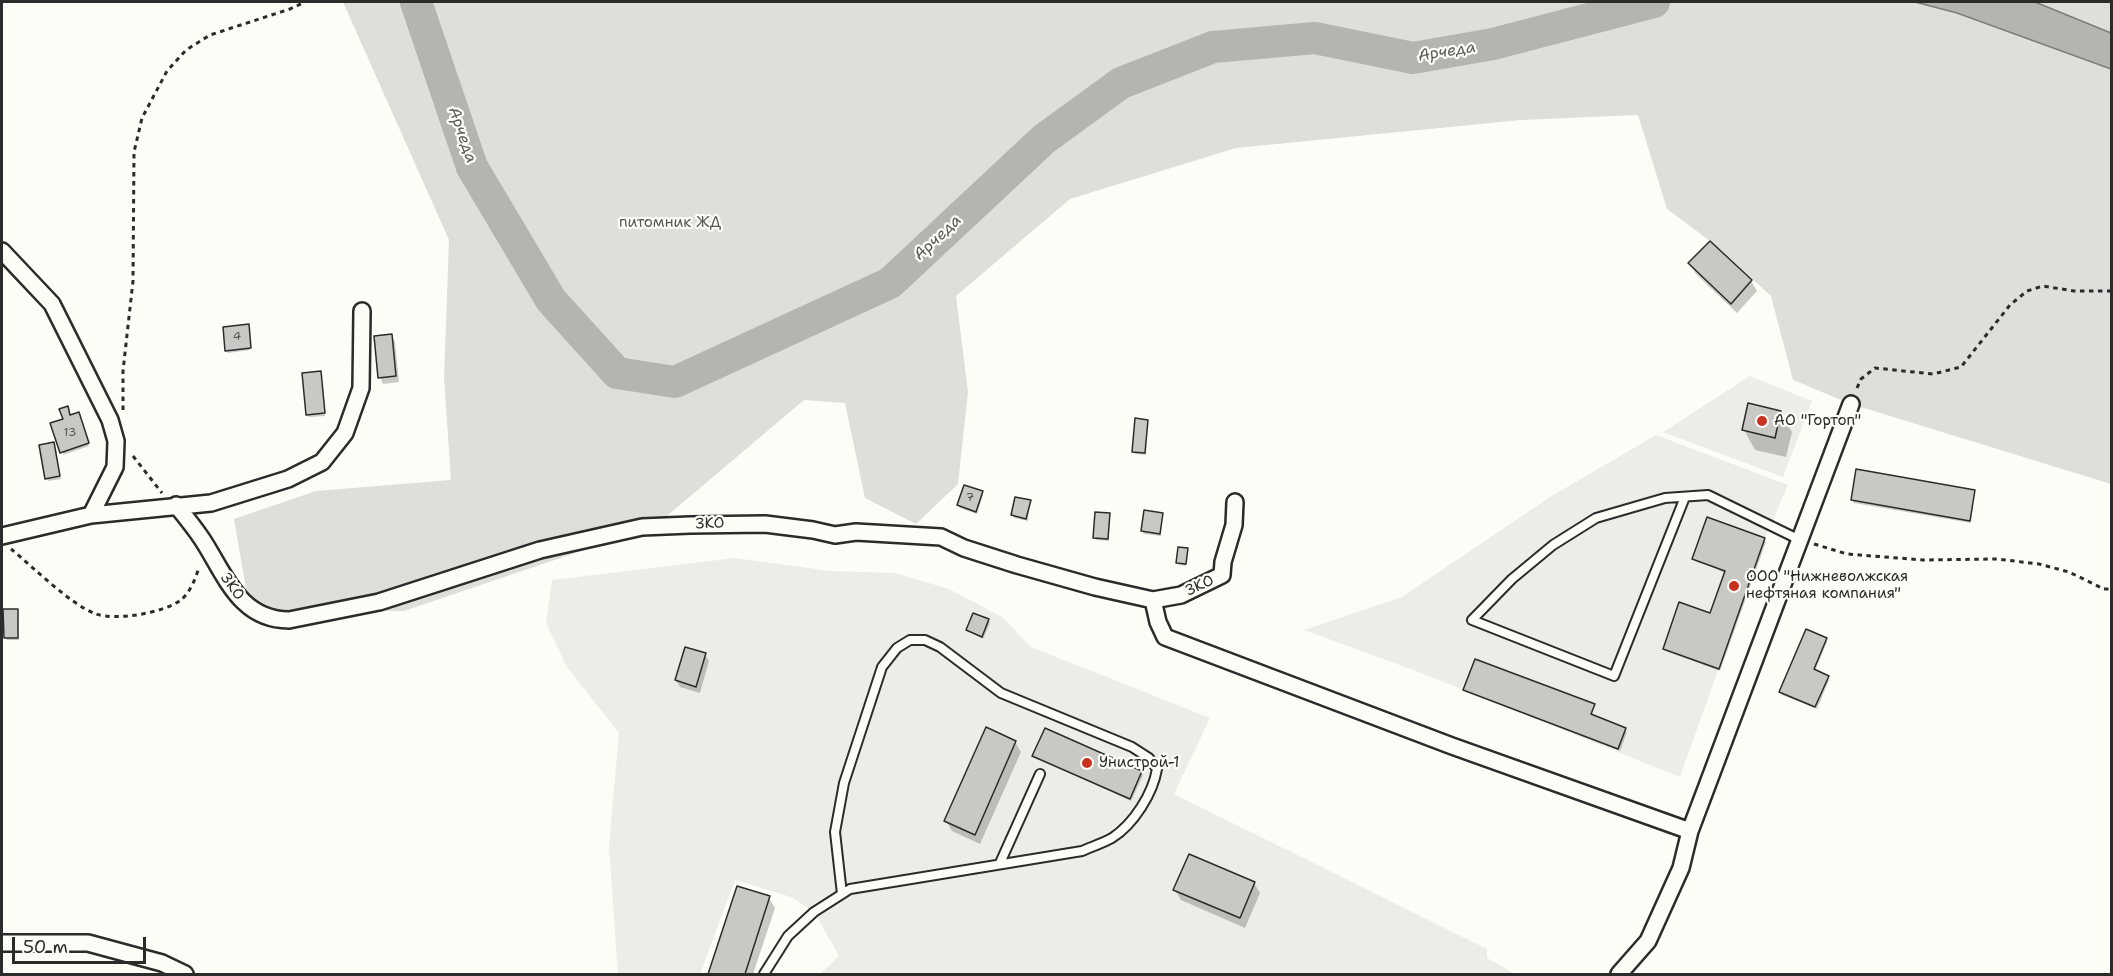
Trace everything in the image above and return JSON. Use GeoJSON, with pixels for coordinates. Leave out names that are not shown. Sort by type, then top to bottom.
{"type":"FeatureCollection","features":[{"type":"Feature","properties":{"kind":"street"},"geometry":{"type":"LineString","coordinates":[[2,251],[51,304],[110,420],[116,441],[116,467],[91,515]]}},
{"type":"Feature","properties":{"kind":"street"},"geometry":{"type":"LineString","coordinates":[[2,536],[91,515],[211,503],[288,479],[322,462],[345,433],[361,388],[362,311]]}},
{"type":"Feature","properties":{"kind":"street"},"geometry":{"type":"LineString","coordinates":[[1618,975],[1648,941],[1681,868],[1690,831],[1851,404]]}},
{"type":"Feature","properties":{"kind":"street","name":"ЗКО"},"geometry":{"type":"LineString","coordinates":[[176,505],[201,538],[230,587],[243,603],[261,615],[277,620],[319,616],[379,602],[540,550],[642,527],[719,524],[765,524],[835,535],[856,532],[941,537],[964,548],[1017,565],[1095,587],[1153,600],[1181,595],[1222,575],[1223,562],[1234,525],[1235,502]]}},
{"type":"Feature","properties":{"kind":"street"},"geometry":{"type":"LineString","coordinates":[[1153,600],[1158,622],[1165,637],[1452,746],[1690,831]]}},
{"type":"Feature","properties":{"kind":"street"},"geometry":{"type":"LineString","coordinates":[[2,943],[88,943],[146,959],[185,975]]}},
{"type":"Feature","properties":{"kind":"street"},"geometry":{"type":"LineString","coordinates":[[144,975],[146,959]]}},
{"type":"Feature","properties":{"kind":"lane"},"geometry":{"type":"LineString","coordinates":[[1685,497],[1614,675],[1472,620],[1520,572],[1553,545],[1596,518],[1665,498],[1708,495],[1800,540]]}},
{"type":"Feature","properties":{"kind":"lane"},"geometry":{"type":"LineString","coordinates":[[764,975],[788,936],[814,912],[850,889],[1082,851],[1113,837],[1135,814],[1154,787],[1157,769],[1149,758],[1132,747],[1001,693],[940,648],[925,640],[910,640],[897,648],[882,667],[844,783],[835,832],[842,894]]}},
{"type":"Feature","properties":{"kind":"lane"},"geometry":{"type":"LineString","coordinates":[[1000,864],[1040,774]]}},
{"type":"Feature","properties":{"kind":"path"},"geometry":{"type":"LineString","coordinates":[[123,411],[123,371],[133,281],[134,152],[142,118],[167,71],[186,50],[210,34],[290,9],[305,2]]}},
{"type":"Feature","properties":{"kind":"path"},"geometry":{"type":"LineString","coordinates":[[1851,404],[1860,379],[1875,368],[1934,375],[1961,367],[2010,305],[2027,291],[2043,286],[2074,291],[2112,291]]}},
{"type":"Feature","properties":{"kind":"path"},"geometry":{"type":"LineString","coordinates":[[116,441],[128,451],[164,496],[176,505]]}},
{"type":"Feature","properties":{"kind":"path"},"geometry":{"type":"LineString","coordinates":[[10,549],[83,608],[98,615],[117,616],[159,611],[181,600],[198,571],[201,538]]}},
{"type":"Feature","properties":{"kind":"path"},"geometry":{"type":"LineString","coordinates":[[1800,540],[1847,554],[1923,560],[1997,559],[2038,564],[2069,572],[2104,589],[2112,589]]}},
{"type":"Feature","properties":{"kind":"shaded area"},"geometry":{"type":"Polygon","coordinates":[[[1915,2],[2035,2],[2111,33],[2111,69],[1957,13],[1915,2]]]}},
{"type":"Feature","properties":{"kind":"shaded area"},"geometry":{"type":"Polygon","coordinates":[[[1750,376],[1812,401],[1783,477],[1663,432],[1750,376]]]}},
{"type":"Feature","properties":{"kind":"shaded area","name":"ООО \"Нижневолжская нефтяная компания\""},"geometry":{"type":"Polygon","coordinates":[[[1656,435],[1788,485],[1765,538],[1680,777],[1416,671],[1304,630],[1402,597],[1550,497],[1656,435]]]}},
{"type":"Feature","properties":{"kind":"shaded area"},"geometry":{"type":"Polygon","coordinates":[[[735,558],[830,571],[895,573],[949,589],[1002,617],[1031,647],[1210,718],[1174,794],[1487,949],[1487,958],[1515,974],[820,974],[839,956],[814,912],[791,897],[735,880],[700,974],[618,974],[609,846],[619,733],[567,667],[546,623],[552,580],[735,558]]]}},
{"type":"Feature","properties":{"kind":"green space","name":"питомник ЖД"},"geometry":{"type":"Polygon","coordinates":[[[343,2],[2111,2],[2111,484],[1851,404],[1793,380],[1771,296],[1710,241],[1667,209],[1638,115],[1521,120],[1236,148],[1070,199],[956,296],[968,392],[958,484],[916,524],[865,498],[845,403],[804,400],[655,526],[404,611],[250,612],[234,519],[316,491],[451,480],[444,378],[449,240],[343,2]]]}},
{"type":"Feature","properties":{"kind":"building"},"geometry":{"type":"Polygon","coordinates":[[[1710,241],[1752,280],[1731,304],[1688,263],[1710,241]]]}},
{"type":"Feature","properties":{"kind":"building"},"geometry":{"type":"Polygon","coordinates":[[[249,324],[251,348],[225,351],[223,327],[249,324]]]}},
{"type":"Feature","properties":{"kind":"building"},"geometry":{"type":"Polygon","coordinates":[[[392,334],[396,376],[378,378],[374,336],[392,334]]]}},
{"type":"Feature","properties":{"kind":"building"},"geometry":{"type":"Polygon","coordinates":[[[321,371],[325,413],[306,415],[302,373],[321,371]]]}},
{"type":"Feature","properties":{"kind":"building","name":"АО \"Гортоп\""},"geometry":{"type":"Polygon","coordinates":[[[1748,403],[1781,411],[1775,438],[1742,430],[1748,403]]]}},
{"type":"Feature","properties":{"kind":"building"},"geometry":{"type":"Polygon","coordinates":[[[68,406],[70,415],[79,412],[89,443],[60,453],[50,423],[63,419],[59,409],[68,406]]]}},
{"type":"Feature","properties":{"kind":"building"},"geometry":{"type":"Polygon","coordinates":[[[1135,418],[1148,420],[1145,453],[1132,452],[1135,418]]]}},
{"type":"Feature","properties":{"kind":"building"},"geometry":{"type":"Polygon","coordinates":[[[54,442],[60,476],[45,479],[39,445],[54,442]]]}},
{"type":"Feature","properties":{"kind":"building"},"geometry":{"type":"Polygon","coordinates":[[[1856,469],[1975,490],[1970,521],[1851,500],[1856,469]]]}},
{"type":"Feature","properties":{"kind":"building"},"geometry":{"type":"Polygon","coordinates":[[[964,485],[983,491],[976,512],[957,505],[964,485]]]}},
{"type":"Feature","properties":{"kind":"building"},"geometry":{"type":"Polygon","coordinates":[[[1015,497],[1031,500],[1026,519],[1011,515],[1015,497]]]}},
{"type":"Feature","properties":{"kind":"building"},"geometry":{"type":"Polygon","coordinates":[[[1144,510],[1163,513],[1160,534],[1141,531],[1144,510]]]}},
{"type":"Feature","properties":{"kind":"building"},"geometry":{"type":"Polygon","coordinates":[[[1095,512],[1110,513],[1108,539],[1093,538],[1095,512]]]}},
{"type":"Feature","properties":{"kind":"building","name":"ООО \"Нижневолжская нефтяная компания\""},"geometry":{"type":"Polygon","coordinates":[[[1707,517],[1765,538],[1719,669],[1663,649],[1679,602],[1710,613],[1725,571],[1692,559],[1707,517]]]}},
{"type":"Feature","properties":{"kind":"building"},"geometry":{"type":"Polygon","coordinates":[[[1178,547],[1188,548],[1186,564],[1176,563],[1178,547]]]}},
{"type":"Feature","properties":{"kind":"building"},"geometry":{"type":"Polygon","coordinates":[[[3,609],[18,609],[18,638],[4,638],[3,609]]]}},
{"type":"Feature","properties":{"kind":"building"},"geometry":{"type":"Polygon","coordinates":[[[973,613],[989,619],[982,637],[966,630],[973,613]]]}},
{"type":"Feature","properties":{"kind":"building"},"geometry":{"type":"Polygon","coordinates":[[[1806,629],[1827,638],[1814,669],[1829,676],[1815,707],[1779,692],[1806,629]]]}},
{"type":"Feature","properties":{"kind":"building"},"geometry":{"type":"Polygon","coordinates":[[[685,647],[706,653],[696,687],[675,680],[685,647]]]}},
{"type":"Feature","properties":{"kind":"building"},"geometry":{"type":"Polygon","coordinates":[[[1475,659],[1595,704],[1591,714],[1626,728],[1618,749],[1463,690],[1475,659]]]}},
{"type":"Feature","properties":{"kind":"building"},"geometry":{"type":"Polygon","coordinates":[[[986,727],[1016,741],[975,835],[944,821],[986,727]]]}},
{"type":"Feature","properties":{"kind":"building","name":"Унистрой-1"},"geometry":{"type":"Polygon","coordinates":[[[1045,728],[1142,771],[1130,799],[1032,756],[1045,728]]]}},
{"type":"Feature","properties":{"kind":"building"},"geometry":{"type":"Polygon","coordinates":[[[1189,854],[1255,882],[1240,918],[1173,890],[1189,854]]]}},
{"type":"Feature","properties":{"kind":"building"},"geometry":{"type":"Polygon","coordinates":[[[737,886],[770,896],[745,974],[708,974],[737,886]]]}},
{"type":"Feature","properties":{"kind":"waterway","name":"Арчеда"},"geometry":{"type":"LineString","coordinates":[[416,2],[472,167],[551,300],[617,373],[675,382],[890,283],[1044,139],[1121,83],[1213,47],[1315,38],[1413,58],[1493,44],[1654,2]]}},
{"type":"Feature","properties":{"kind":"place","name":"АО \"Гортоп\""},"geometry":{"type":"Point","coordinates":[1762,421]}},
{"type":"Feature","properties":{"kind":"place","name":"ООО \"Нижневолжская нефтяная компания\""},"geometry":{"type":"Point","coordinates":[1734,586]}},
{"type":"Feature","properties":{"kind":"place","name":"Унистрой-1"},"geometry":{"type":"Point","coordinates":[1087,763]}}]}
